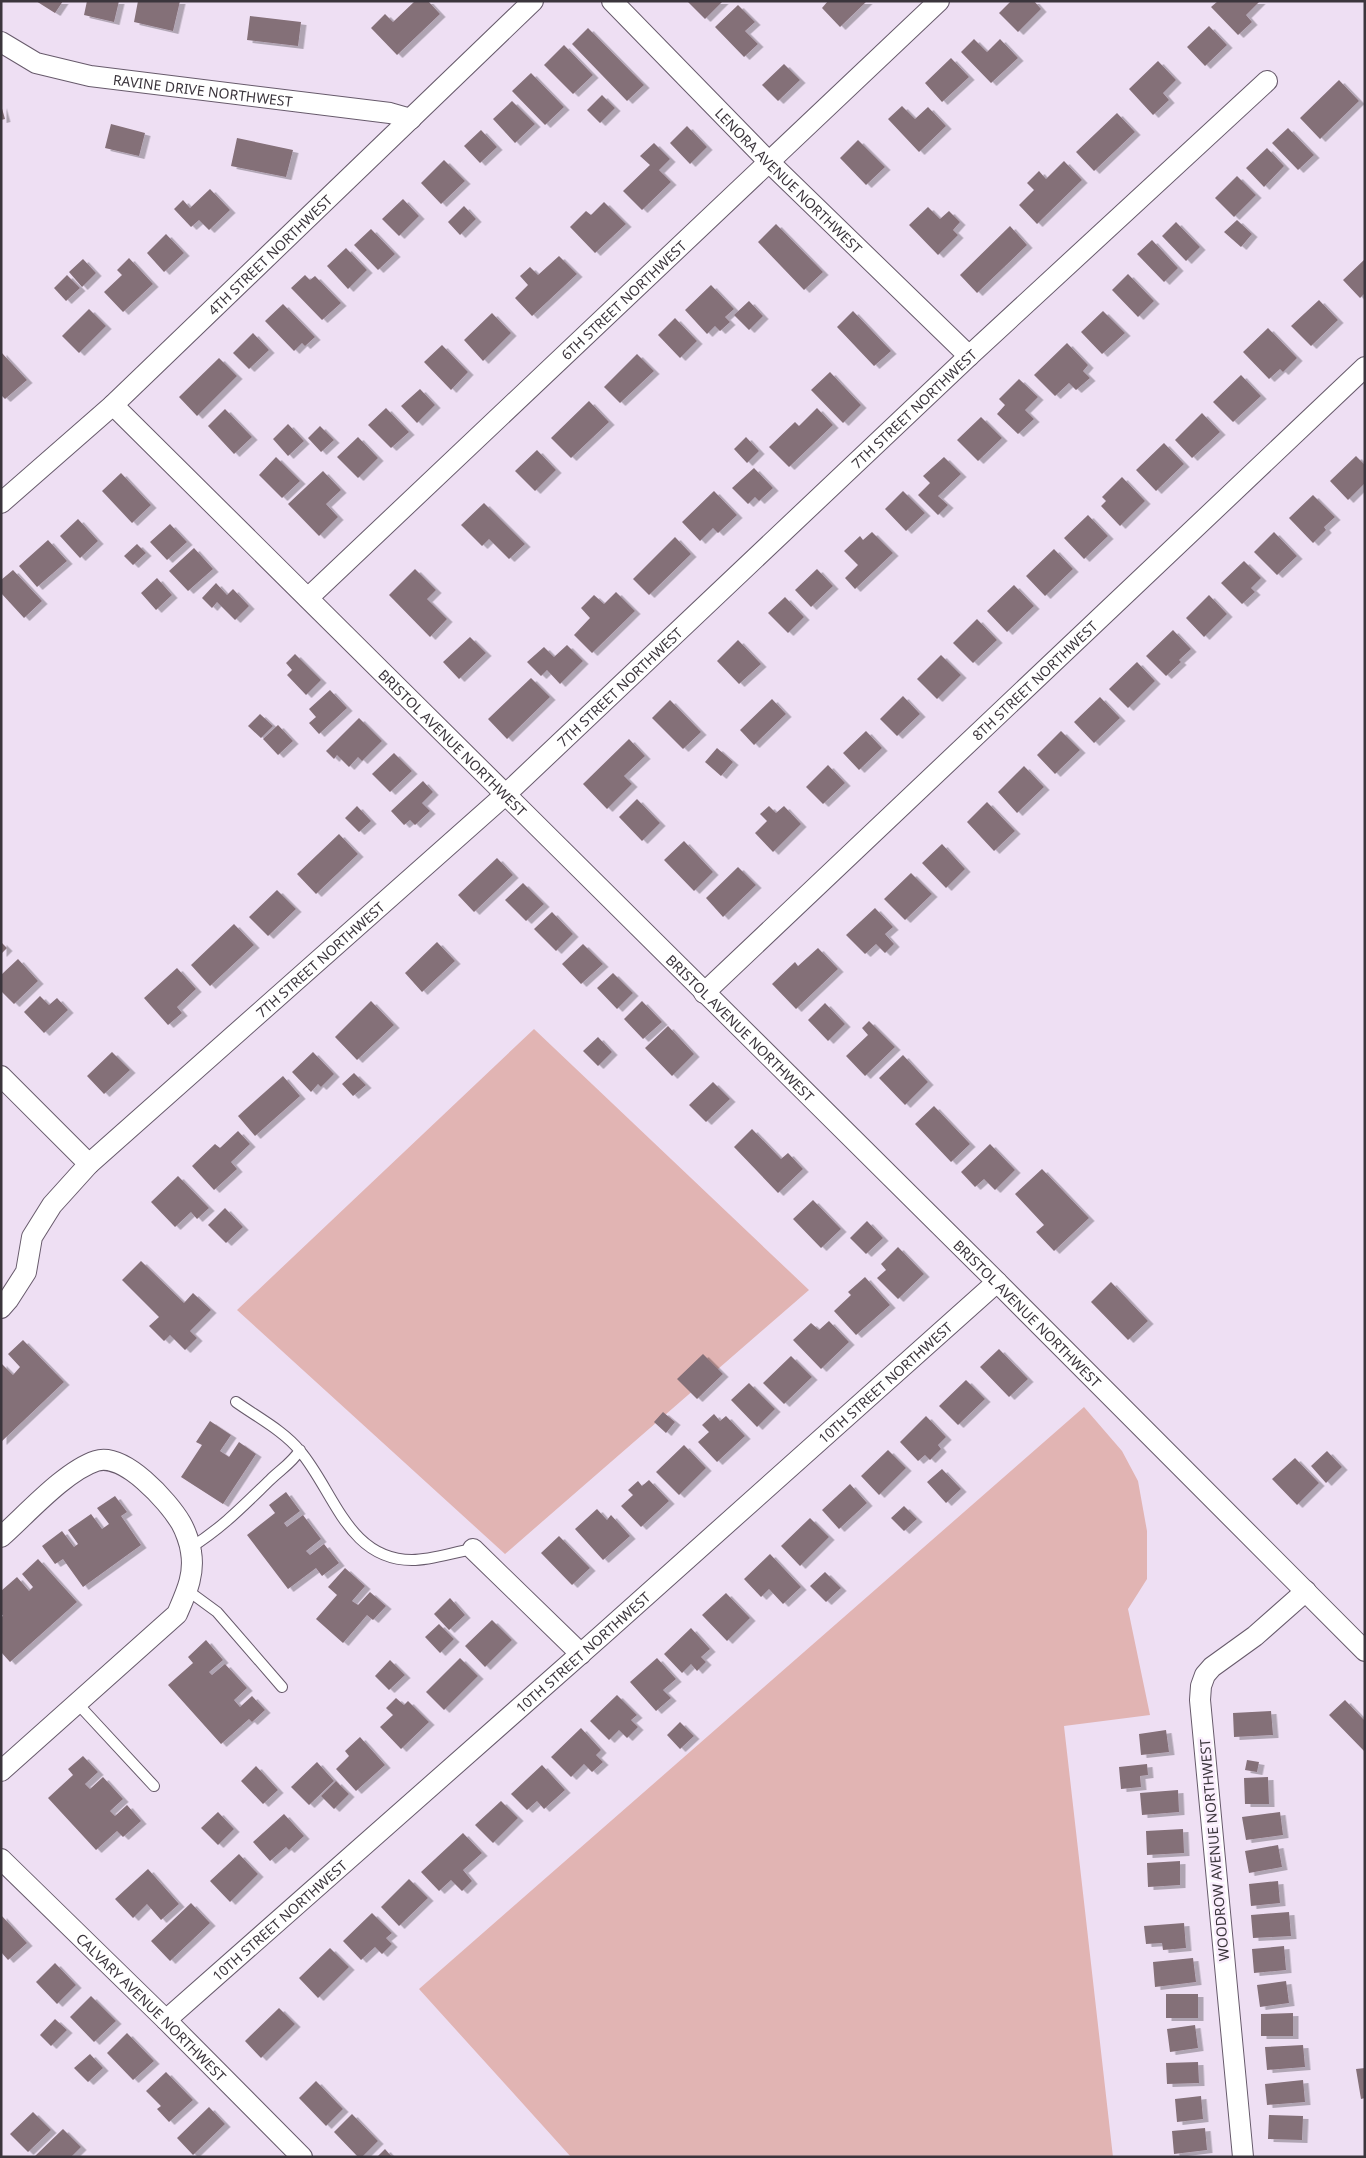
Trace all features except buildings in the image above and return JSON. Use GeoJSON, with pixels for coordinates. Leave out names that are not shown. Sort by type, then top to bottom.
{"type":"FeatureCollection","features":[{"type":"Feature","properties":{"kind":"street","name":"4TH STREET NORTHWEST"},"geometry":{"type":"LineString","coordinates":[[1,503],[113,405],[533,1]]}},
{"type":"Feature","properties":{"kind":"street","name":"LENORA AVENUE NORTHWEST"},"geometry":{"type":"LineString","coordinates":[[612,1],[770,162],[970,356]]}},
{"type":"Feature","properties":{"kind":"street","name":"6TH STREET NORTHWEST"},"geometry":{"type":"LineString","coordinates":[[308,598],[939,1]]}},
{"type":"Feature","properties":{"kind":"street","name":"RAVINE DRIVE NORTHWEST"},"geometry":{"type":"LineString","coordinates":[[1,42],[36,63],[90,76],[390,113],[411,119]]}},
{"type":"Feature","properties":{"kind":"street","name":"7TH STREET NORTHWEST"},"geometry":{"type":"LineString","coordinates":[[1,1308],[26,1272],[32,1237],[52,1205],[89,1164],[505,795],[970,356],[1267,81]]}},
{"type":"Feature","properties":{"kind":"street","name":"8TH STREET NORTHWEST"},"geometry":{"type":"LineString","coordinates":[[704,993],[1365,367]]}},
{"type":"Feature","properties":{"kind":"street","name":"BRISTOL AVENUE NORTHWEST"},"geometry":{"type":"LineString","coordinates":[[113,405],[997,1282],[1365,1651]]}},
{"type":"Feature","properties":{"kind":"street"},"geometry":{"type":"LineString","coordinates":[[1,1076],[89,1164]]}},
{"type":"Feature","properties":{"kind":"street","name":"10TH STREET NORTHWEST"},"geometry":{"type":"LineString","coordinates":[[166,2020],[581,1654],[997,1282]]}},
{"type":"Feature","properties":{"kind":"street"},"geometry":{"type":"LineString","coordinates":[[1,1538],[71,1474],[97,1460],[116,1461],[137,1474],[160,1495],[181,1523],[190,1548],[191,1581],[177,1614],[1,1771]]}},
{"type":"Feature","properties":{"kind":"street"},"geometry":{"type":"LineString","coordinates":[[473,1549],[581,1654]]}},
{"type":"Feature","properties":{"kind":"street","name":"WOODROW AVENUE NORTHWEST"},"geometry":{"type":"LineString","coordinates":[[1243,2157],[1200,1700],[1201,1686],[1205,1675],[1212,1667],[1255,1636],[1306,1590]]}},
{"type":"Feature","properties":{"kind":"street","name":"CALVARY AVENUE NORTHWEST"},"geometry":{"type":"LineString","coordinates":[[1,1859],[166,2020],[302,2157]]}},
{"type":"Feature","properties":{"kind":"lane"},"geometry":{"type":"LineString","coordinates":[[236,1402],[280,1433],[300,1450],[351,1531],[382,1555],[412,1560],[473,1549]]}},
{"type":"Feature","properties":{"kind":"lane"},"geometry":{"type":"LineString","coordinates":[[190,1548],[236,1514],[294,1459],[300,1450]]}},
{"type":"Feature","properties":{"kind":"lane"},"geometry":{"type":"LineString","coordinates":[[187,1590],[217,1612],[282,1687]]}},
{"type":"Feature","properties":{"kind":"lane"},"geometry":{"type":"LineString","coordinates":[[77,1703],[154,1786]]}},
{"type":"Feature","properties":{"kind":"shaded area"},"geometry":{"type":"Polygon","coordinates":[[[534,1029],[809,1290],[505,1554],[237,1310],[534,1029]]]}},
{"type":"Feature","properties":{"kind":"shaded area"},"geometry":{"type":"Polygon","coordinates":[[[1084,1407],[1122,1451],[1138,1481],[1147,1531],[1147,1579],[1128,1609],[1150,1715],[1064,1726],[1113,2157],[571,2157],[419,1989],[1084,1407]]]}}]}
